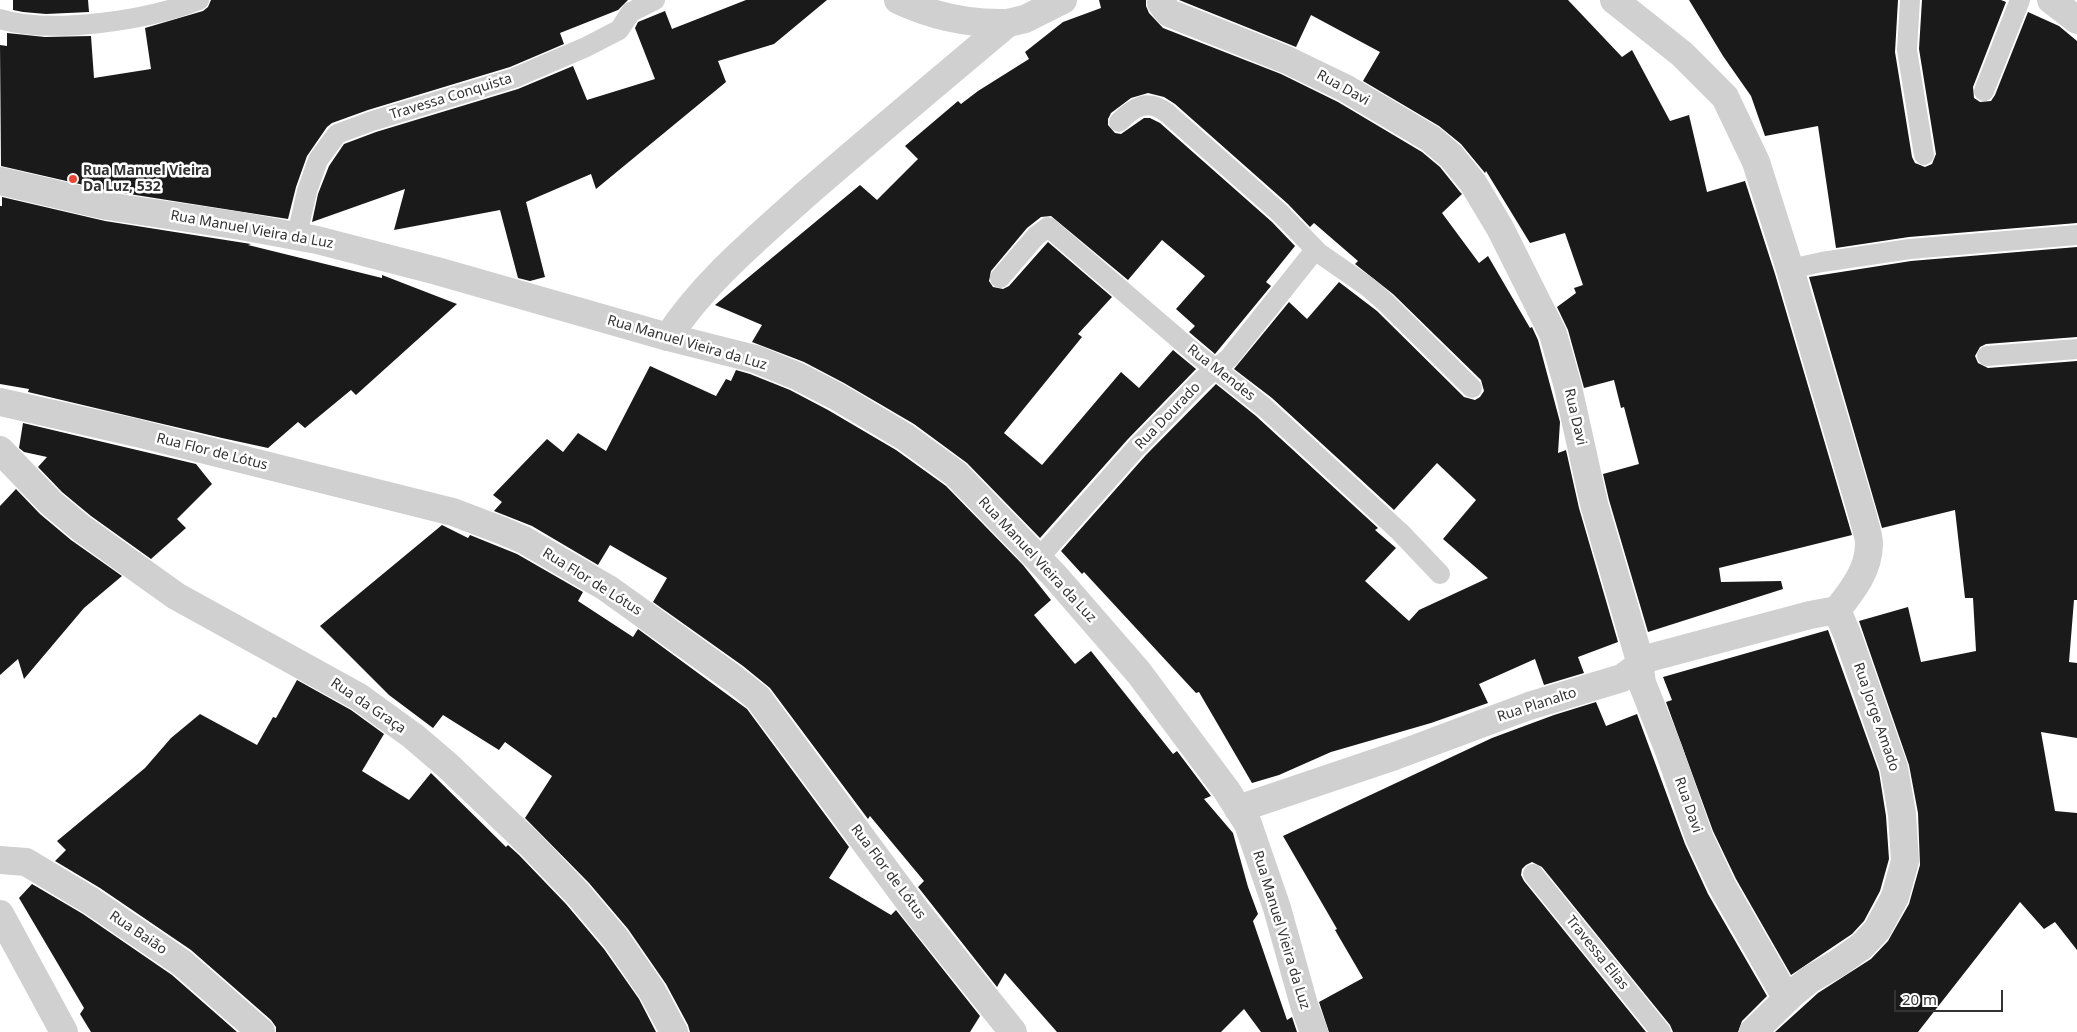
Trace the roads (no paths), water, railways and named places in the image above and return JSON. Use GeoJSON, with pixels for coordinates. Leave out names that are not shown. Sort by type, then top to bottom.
{"type":"FeatureCollection","features":[{"type":"Feature","properties":{"kind":"street"},"geometry":{"type":"LineString","coordinates":[[898,0],[938,16],[961,21],[1008,23],[1025,19],[1063,0]]}},
{"type":"Feature","properties":{"kind":"street"},"geometry":{"type":"LineString","coordinates":[[1614,0],[1682,54],[1725,97],[1756,162],[1790,269],[1869,542],[1868,558],[1855,587],[1837,610]]}},
{"type":"Feature","properties":{"kind":"street"},"geometry":{"type":"LineString","coordinates":[[2051,0],[2077,20]]}},
{"type":"Feature","properties":{"kind":"street","name":"Rua Davi"},"geometry":{"type":"LineString","coordinates":[[1160,1],[1169,13],[1287,60],[1345,88],[1431,138],[1451,156],[1473,183],[1500,228],[1553,334],[1568,387],[1594,504],[1613,566],[1642,682],[1669,751],[1699,837],[1722,886],[1786,999]]}},
{"type":"Feature","properties":{"kind":"street"},"geometry":{"type":"LineString","coordinates":[[668,337],[685,312],[741,252],[841,164],[1008,23]]}},
{"type":"Feature","properties":{"kind":"street","name":"Rua Manuel Vieira da Luz"},"geometry":{"type":"LineString","coordinates":[[0,181],[107,206],[297,235],[463,278],[668,337],[755,359],[797,376],[855,407],[905,437],[956,474],[1038,559],[1139,673],[1227,791],[1248,824],[1277,908],[1304,1005],[1314,1032]]}},
{"type":"Feature","properties":{"kind":"street","name":"Rua Flor de Lótus"},"geometry":{"type":"LineString","coordinates":[[0,402],[118,429],[453,512],[524,540],[607,588],[758,698],[916,911],[1013,1032]]}},
{"type":"Feature","properties":{"kind":"street","name":"Rua da Graça"},"geometry":{"type":"LineString","coordinates":[[0,450],[51,502],[81,528],[176,596],[358,697],[413,736],[447,764],[578,894],[616,940],[652,991],[674,1032]]}},
{"type":"Feature","properties":{"kind":"street","name":"Rua Planalto"},"geometry":{"type":"LineString","coordinates":[[1238,809],[1395,756],[1529,706],[1622,678],[1649,658],[1810,615],[1837,610]]}},
{"type":"Feature","properties":{"kind":"street","name":"Rua Jorge Amado"},"geometry":{"type":"LineString","coordinates":[[1753,1032],[1786,999],[1810,980],[1862,946],[1877,930],[1894,897],[1905,861],[1902,814],[1894,768],[1837,610]]}},
{"type":"Feature","properties":{"kind":"street","name":"Rua Baião"},"geometry":{"type":"LineString","coordinates":[[0,860],[26,862],[91,901],[182,963],[261,1032]]}},
{"type":"Feature","properties":{"kind":"street"},"geometry":{"type":"LineString","coordinates":[[0,914],[64,1032]]}},
{"type":"Feature","properties":{"kind":"lane"},"geometry":{"type":"LineString","coordinates":[[0,19],[27,24],[106,22],[173,9],[199,0]]}},
{"type":"Feature","properties":{"kind":"lane","name":"Travessa Conquista"},"geometry":{"type":"LineString","coordinates":[[297,235],[307,191],[318,160],[337,134],[534,70],[619,30],[631,12],[655,0]]}},
{"type":"Feature","properties":{"kind":"lane"},"geometry":{"type":"LineString","coordinates":[[1910,0],[1907,50],[1924,155]]}},
{"type":"Feature","properties":{"kind":"lane"},"geometry":{"type":"LineString","coordinates":[[1984,91],[2020,0]]}},
{"type":"Feature","properties":{"kind":"lane"},"geometry":{"type":"LineString","coordinates":[[1119,122],[1132,109],[1142,106],[1160,108],[1280,213],[1315,250],[1368,287],[1385,302],[1472,388]]}},
{"type":"Feature","properties":{"kind":"lane","name":"Rua Mendes"},"geometry":{"type":"LineString","coordinates":[[1000,278],[1036,236],[1048,227],[1195,354],[1264,407],[1400,532],[1440,574]]}},
{"type":"Feature","properties":{"kind":"lane"},"geometry":{"type":"LineString","coordinates":[[1790,269],[1822,262],[1910,249],[2077,235]]}},
{"type":"Feature","properties":{"kind":"lane","name":"Rua Dourado"},"geometry":{"type":"LineString","coordinates":[[1038,559],[1137,447],[1202,380],[1229,358],[1315,250]]}},
{"type":"Feature","properties":{"kind":"lane"},"geometry":{"type":"LineString","coordinates":[[1987,356],[2077,349]]}},
{"type":"Feature","properties":{"kind":"lane","name":"Travessa Elias"},"geometry":{"type":"LineString","coordinates":[[1533,874],[1661,1032]]}},
{"type":"Feature","properties":{"kind":"place","name":"Rua Manuel Vieira Da Luz, 532"},"geometry":{"type":"Point","coordinates":[73,179]}}]}
